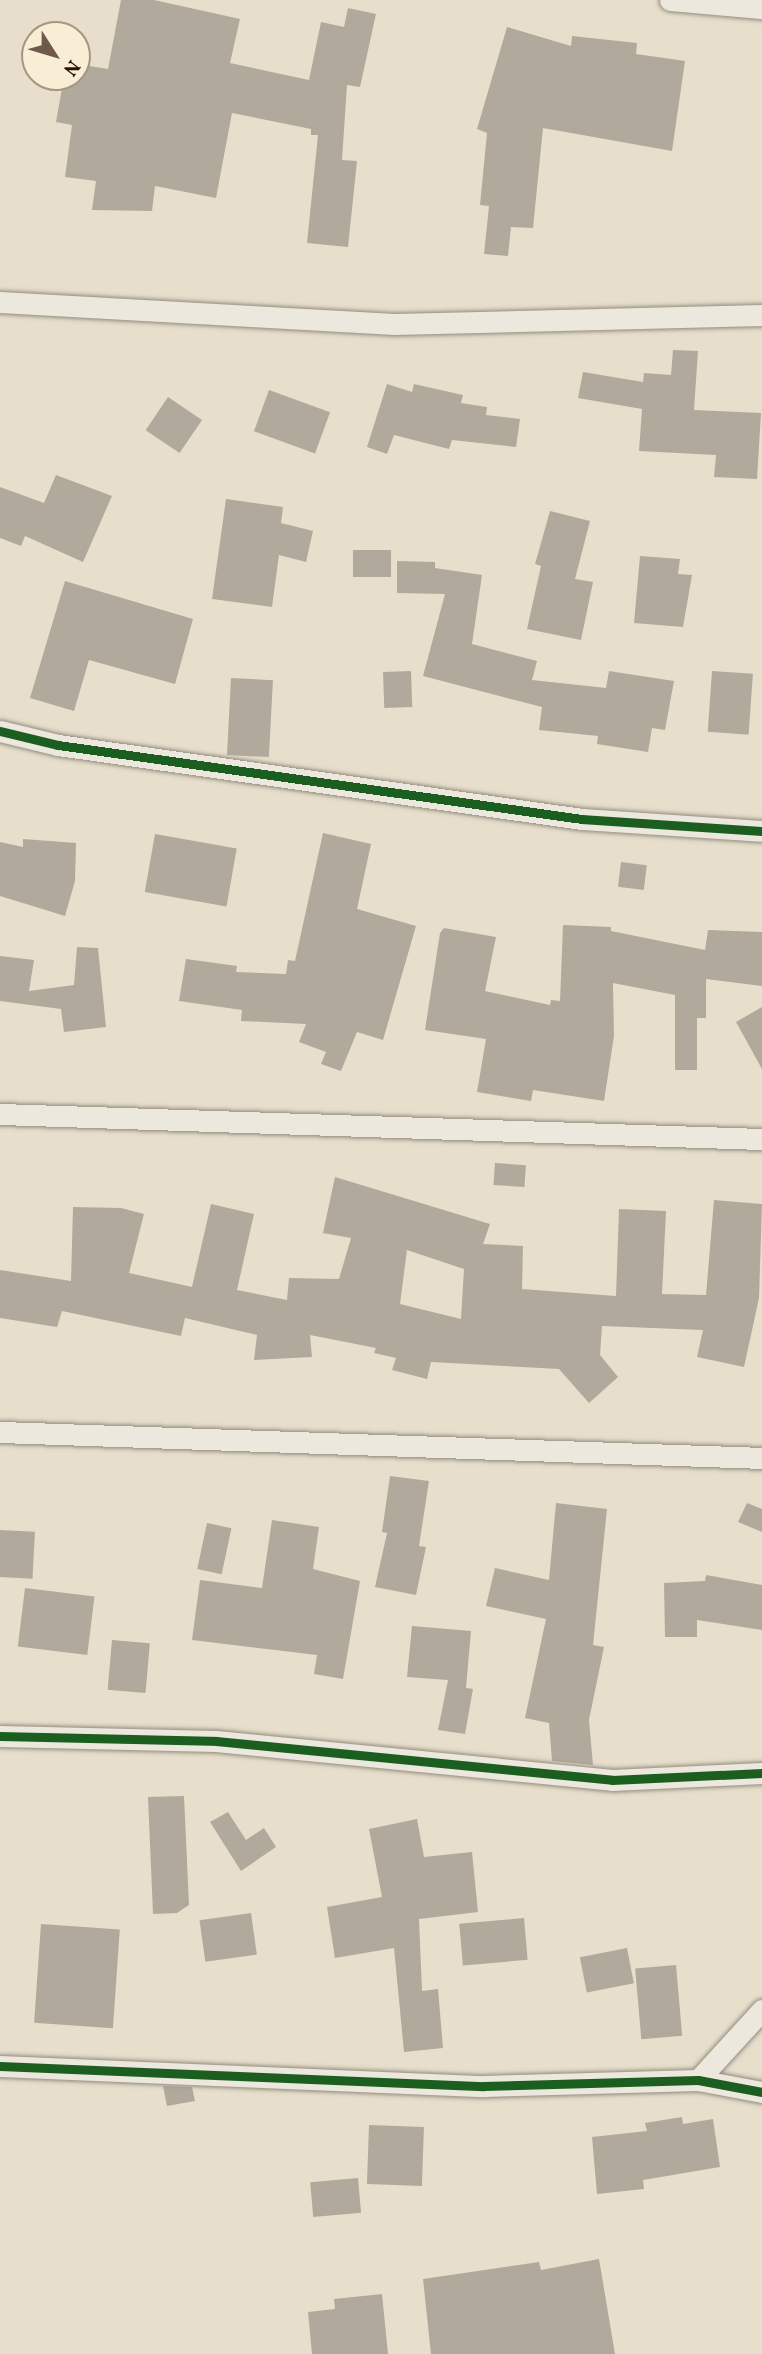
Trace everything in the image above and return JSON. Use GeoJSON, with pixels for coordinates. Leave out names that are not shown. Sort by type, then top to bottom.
{"type":"FeatureCollection","features":[{"type":"Feature","properties":{"kind":"street"},"geometry":{"type":"LineString","coordinates":[[670,0],[762,8]]}},
{"type":"Feature","properties":{"kind":"street"},"geometry":{"type":"LineString","coordinates":[[0,302],[394,324],[762,315]]}},
{"type":"Feature","properties":{"kind":"street"},"geometry":{"type":"LineString","coordinates":[[0,731],[72,747],[582,819],[762,831]]}},
{"type":"Feature","properties":{"kind":"street"},"geometry":{"type":"LineString","coordinates":[[0,1114],[762,1139]]}},
{"type":"Feature","properties":{"kind":"street"},"geometry":{"type":"LineString","coordinates":[[0,1432],[762,1458]]}},
{"type":"Feature","properties":{"kind":"street"},"geometry":{"type":"LineString","coordinates":[[0,1736],[216,1741],[612,1780],[762,1773]]}},
{"type":"Feature","properties":{"kind":"street"},"geometry":{"type":"LineString","coordinates":[[698,2080],[762,2010]]}},
{"type":"Feature","properties":{"kind":"street"},"geometry":{"type":"LineString","coordinates":[[0,2066],[484,2086],[698,2080],[762,2092]]}},
{"type":"Feature","properties":{"kind":"building"},"geometry":{"type":"Polygon","coordinates":[[[121,0],[154,0],[240,19],[230,63],[309,80],[321,22],[344,27],[348,8],[376,14],[360,87],[347,85],[342,160],[357,161],[348,247],[307,243],[318,135],[311,135],[311,129],[232,113],[216,198],[155,186],[152,211],[92,210],[96,181],[65,177],[72,125],[56,122],[62,91],[91,91],[91,66],[108,69],[121,0]]]}},
{"type":"Feature","properties":{"kind":"building"},"geometry":{"type":"Polygon","coordinates":[[[507,27],[571,46],[572,36],[637,43],[636,54],[685,61],[672,151],[543,128],[533,228],[511,227],[508,256],[484,254],[489,206],[480,205],[487,133],[477,129],[507,27]]]}},
{"type":"Feature","properties":{"kind":"building"},"geometry":{"type":"Polygon","coordinates":[[[673,350],[698,351],[694,410],[761,413],[757,479],[714,477],[716,455],[639,451],[642,409],[578,398],[583,372],[643,382],[644,373],[671,375],[673,350]]]}},
{"type":"Feature","properties":{"kind":"building"},"geometry":{"type":"Polygon","coordinates":[[[387,384],[412,392],[414,384],[463,395],[461,403],[487,407],[486,415],[520,419],[516,447],[452,440],[449,449],[394,435],[387,454],[367,447],[387,384]]]}},
{"type":"Feature","properties":{"kind":"building"},"geometry":{"type":"Polygon","coordinates":[[[269,390],[330,412],[315,454],[254,431],[269,390]]]}},
{"type":"Feature","properties":{"kind":"building"},"geometry":{"type":"Polygon","coordinates":[[[168,397],[202,420],[180,453],[146,430],[168,397]]]}},
{"type":"Feature","properties":{"kind":"building"},"geometry":{"type":"Polygon","coordinates":[[[56,475],[112,496],[83,562],[25,536],[21,546],[0,538],[0,487],[44,503],[56,475]]]}},
{"type":"Feature","properties":{"kind":"building"},"geometry":{"type":"Polygon","coordinates":[[[226,499],[283,507],[281,523],[313,531],[306,562],[279,555],[272,607],[212,599],[226,499]]]}},
{"type":"Feature","properties":{"kind":"building"},"geometry":{"type":"Polygon","coordinates":[[[550,511],[590,521],[575,579],[593,582],[581,640],[527,629],[541,566],[535,564],[550,511]]]}},
{"type":"Feature","properties":{"kind":"building"},"geometry":{"type":"Polygon","coordinates":[[[353,550],[391,550],[391,577],[353,577],[353,550]]]}},
{"type":"Feature","properties":{"kind":"building"},"geometry":{"type":"Polygon","coordinates":[[[640,556],[680,559],[678,574],[692,575],[683,627],[634,623],[640,556]]]}},
{"type":"Feature","properties":{"kind":"building"},"geometry":{"type":"Polygon","coordinates":[[[397,561],[435,562],[435,568],[482,575],[472,644],[537,661],[532,680],[606,688],[609,671],[674,681],[665,730],[652,728],[648,752],[597,744],[598,736],[539,730],[542,707],[423,676],[445,594],[397,593],[397,561]]]}},
{"type":"Feature","properties":{"kind":"building"},"geometry":{"type":"Polygon","coordinates":[[[65,581],[193,619],[175,684],[89,660],[74,711],[30,698],[65,581]]]}},
{"type":"Feature","properties":{"kind":"building"},"geometry":{"type":"Polygon","coordinates":[[[411,671],[412,707],[384,708],[383,672],[411,671]]]}},
{"type":"Feature","properties":{"kind":"building"},"geometry":{"type":"Polygon","coordinates":[[[712,671],[753,674],[749,735],[708,732],[712,671]]]}},
{"type":"Feature","properties":{"kind":"building"},"geometry":{"type":"Polygon","coordinates":[[[231,678],[273,680],[269,757],[227,755],[231,678]]]}},
{"type":"Feature","properties":{"kind":"building"},"geometry":{"type":"Polygon","coordinates":[[[323,833],[371,844],[357,909],[416,926],[383,1040],[357,1032],[341,1071],[321,1064],[326,1052],[299,1042],[306,1024],[241,1021],[242,1010],[179,1001],[186,959],[237,966],[236,972],[286,974],[288,960],[295,961],[323,833]]]}},
{"type":"Feature","properties":{"kind":"building"},"geometry":{"type":"Polygon","coordinates":[[[155,834],[237,848],[226,907],[145,892],[155,834]]]}},
{"type":"Feature","properties":{"kind":"building"},"geometry":{"type":"Polygon","coordinates":[[[23,839],[76,843],[75,881],[65,916],[0,896],[0,842],[23,847],[23,839]]]}},
{"type":"Feature","properties":{"kind":"building"},"geometry":{"type":"Polygon","coordinates":[[[621,862],[647,865],[644,890],[618,887],[621,862]]]}},
{"type":"Feature","properties":{"kind":"building"},"geometry":{"type":"Polygon","coordinates":[[[563,925],[611,927],[611,931],[705,950],[708,930],[762,932],[762,986],[706,979],[706,1018],[697,1018],[697,1070],[675,1070],[675,995],[613,983],[614,1036],[604,1101],[533,1090],[531,1101],[477,1092],[486,1039],[425,1030],[440,933],[444,928],[496,937],[485,991],[550,1005],[551,1000],[560,1001],[563,925]]]}},
{"type":"Feature","properties":{"kind":"building"},"geometry":{"type":"Polygon","coordinates":[[[77,947],[98,948],[106,1027],[64,1032],[61,1009],[0,1001],[0,956],[34,960],[29,991],[74,985],[77,947]]]}},
{"type":"Feature","properties":{"kind":"building"},"geometry":{"type":"Polygon","coordinates":[[[762,1007],[762,1069],[736,1022],[762,1007]]]}},
{"type":"Feature","properties":{"kind":"building"},"geometry":{"type":"Polygon","coordinates":[[[495,1163],[526,1165],[524,1187],[493,1185],[495,1163]]]}},
{"type":"Feature","properties":{"kind":"building"},"geometry":{"type":"Polygon","coordinates":[[[335,1177],[490,1224],[483,1244],[523,1246],[522,1289],[616,1296],[619,1209],[666,1211],[662,1294],[706,1295],[714,1200],[762,1204],[759,1298],[744,1367],[697,1357],[703,1330],[602,1326],[600,1355],[618,1377],[589,1403],[559,1369],[431,1362],[427,1379],[392,1370],[396,1358],[374,1353],[376,1348],[310,1335],[312,1357],[254,1360],[257,1335],[185,1318],[181,1336],[62,1311],[57,1327],[0,1318],[0,1270],[71,1281],[73,1207],[121,1208],[144,1214],[129,1273],[192,1287],[211,1204],[254,1214],[237,1290],[287,1300],[289,1278],[339,1279],[351,1238],[323,1233],[335,1177]],[[407,1250],[400,1304],[461,1319],[464,1269],[407,1250]]]}},
{"type":"Feature","properties":{"kind":"building"},"geometry":{"type":"Polygon","coordinates":[[[390,1476],[429,1481],[419,1546],[426,1547],[416,1595],[375,1587],[387,1533],[382,1532],[390,1476]]]}},
{"type":"Feature","properties":{"kind":"building"},"geometry":{"type":"Polygon","coordinates":[[[556,1503],[607,1509],[593,1645],[604,1647],[589,1720],[593,1765],[552,1761],[549,1723],[525,1718],[546,1619],[486,1606],[495,1568],[549,1580],[556,1503]]]}},
{"type":"Feature","properties":{"kind":"building"},"geometry":{"type":"Polygon","coordinates":[[[747,1503],[762,1509],[762,1532],[738,1522],[747,1503]]]}},
{"type":"Feature","properties":{"kind":"building"},"geometry":{"type":"Polygon","coordinates":[[[272,1520],[319,1527],[313,1569],[360,1581],[343,1679],[314,1674],[317,1655],[192,1640],[200,1580],[262,1588],[272,1520]]]}},
{"type":"Feature","properties":{"kind":"building"},"geometry":{"type":"Polygon","coordinates":[[[207,1523],[231,1528],[222,1574],[197,1569],[207,1523]]]}},
{"type":"Feature","properties":{"kind":"building"},"geometry":{"type":"Polygon","coordinates":[[[0,1530],[35,1532],[32,1579],[0,1577],[0,1530]]]}},
{"type":"Feature","properties":{"kind":"building"},"geometry":{"type":"Polygon","coordinates":[[[706,1575],[762,1585],[762,1630],[697,1620],[697,1637],[665,1637],[664,1583],[705,1581],[706,1575]]]}},
{"type":"Feature","properties":{"kind":"building"},"geometry":{"type":"Polygon","coordinates":[[[25,1588],[94,1597],[87,1655],[18,1647],[25,1588]]]}},
{"type":"Feature","properties":{"kind":"building"},"geometry":{"type":"Polygon","coordinates":[[[412,1626],[471,1631],[466,1688],[473,1689],[465,1734],[438,1730],[448,1680],[407,1677],[412,1626]]]}},
{"type":"Feature","properties":{"kind":"building"},"geometry":{"type":"Polygon","coordinates":[[[112,1640],[150,1643],[145,1693],[108,1690],[112,1640]]]}},
{"type":"Feature","properties":{"kind":"building"},"geometry":{"type":"Polygon","coordinates":[[[184,1796],[189,1905],[177,1913],[153,1914],[148,1797],[184,1796]]]}},
{"type":"Feature","properties":{"kind":"building"},"geometry":{"type":"Polygon","coordinates":[[[228,1812],[246,1840],[264,1828],[276,1847],[241,1871],[210,1822],[228,1812]]]}},
{"type":"Feature","properties":{"kind":"building"},"geometry":{"type":"Polygon","coordinates":[[[417,1819],[424,1857],[472,1852],[478,1912],[419,1919],[422,1991],[438,1989],[443,2048],[404,2052],[394,1948],[335,1958],[327,1907],[382,1897],[369,1829],[417,1819]]]}},
{"type":"Feature","properties":{"kind":"building"},"geometry":{"type":"Polygon","coordinates":[[[251,1913],[257,1955],[205,1962],[200,1920],[251,1913]]]}},
{"type":"Feature","properties":{"kind":"building"},"geometry":{"type":"Polygon","coordinates":[[[524,1918],[528,1960],[463,1966],[459,1924],[524,1918]]]}},
{"type":"Feature","properties":{"kind":"building"},"geometry":{"type":"Polygon","coordinates":[[[41,1924],[120,1930],[113,2028],[34,2023],[41,1924]]]}},
{"type":"Feature","properties":{"kind":"building"},"geometry":{"type":"Polygon","coordinates":[[[627,1948],[634,1983],[587,1992],[580,1957],[627,1948]]]}},
{"type":"Feature","properties":{"kind":"building"},"geometry":{"type":"Polygon","coordinates":[[[676,1965],[682,2036],[641,2039],[635,1969],[676,1965]]]}},
{"type":"Feature","properties":{"kind":"building"},"geometry":{"type":"Polygon","coordinates":[[[163,2086],[192,2087],[195,2101],[167,2106],[163,2086]]]}},
{"type":"Feature","properties":{"kind":"building"},"geometry":{"type":"Polygon","coordinates":[[[682,2117],[683,2124],[713,2119],[720,2167],[643,2180],[644,2189],[597,2194],[592,2137],[647,2131],[645,2123],[682,2117]]]}},
{"type":"Feature","properties":{"kind":"building"},"geometry":{"type":"Polygon","coordinates":[[[369,2125],[424,2127],[422,2186],[367,2184],[369,2125]]]}},
{"type":"Feature","properties":{"kind":"building"},"geometry":{"type":"Polygon","coordinates":[[[358,2178],[361,2213],[313,2217],[310,2182],[358,2178]]]}},
{"type":"Feature","properties":{"kind":"building"},"geometry":{"type":"Polygon","coordinates":[[[599,2259],[615,2354],[431,2354],[423,2279],[539,2262],[541,2270],[599,2259]]]}},
{"type":"Feature","properties":{"kind":"building"},"geometry":{"type":"Polygon","coordinates":[[[382,2294],[388,2354],[312,2354],[308,2312],[335,2309],[334,2299],[382,2294]]]}},
{"type":"Feature","properties":{"kind":"cycle path"},"geometry":{"type":"LineString","coordinates":[[0,731],[58,745],[582,819],[762,831]]}},
{"type":"Feature","properties":{"kind":"cycle path"},"geometry":{"type":"LineString","coordinates":[[0,1736],[216,1741],[612,1780],[762,1773]]}},
{"type":"Feature","properties":{"kind":"cycle path"},"geometry":{"type":"LineString","coordinates":[[0,2066],[484,2086],[698,2080],[762,2092]]}}]}
